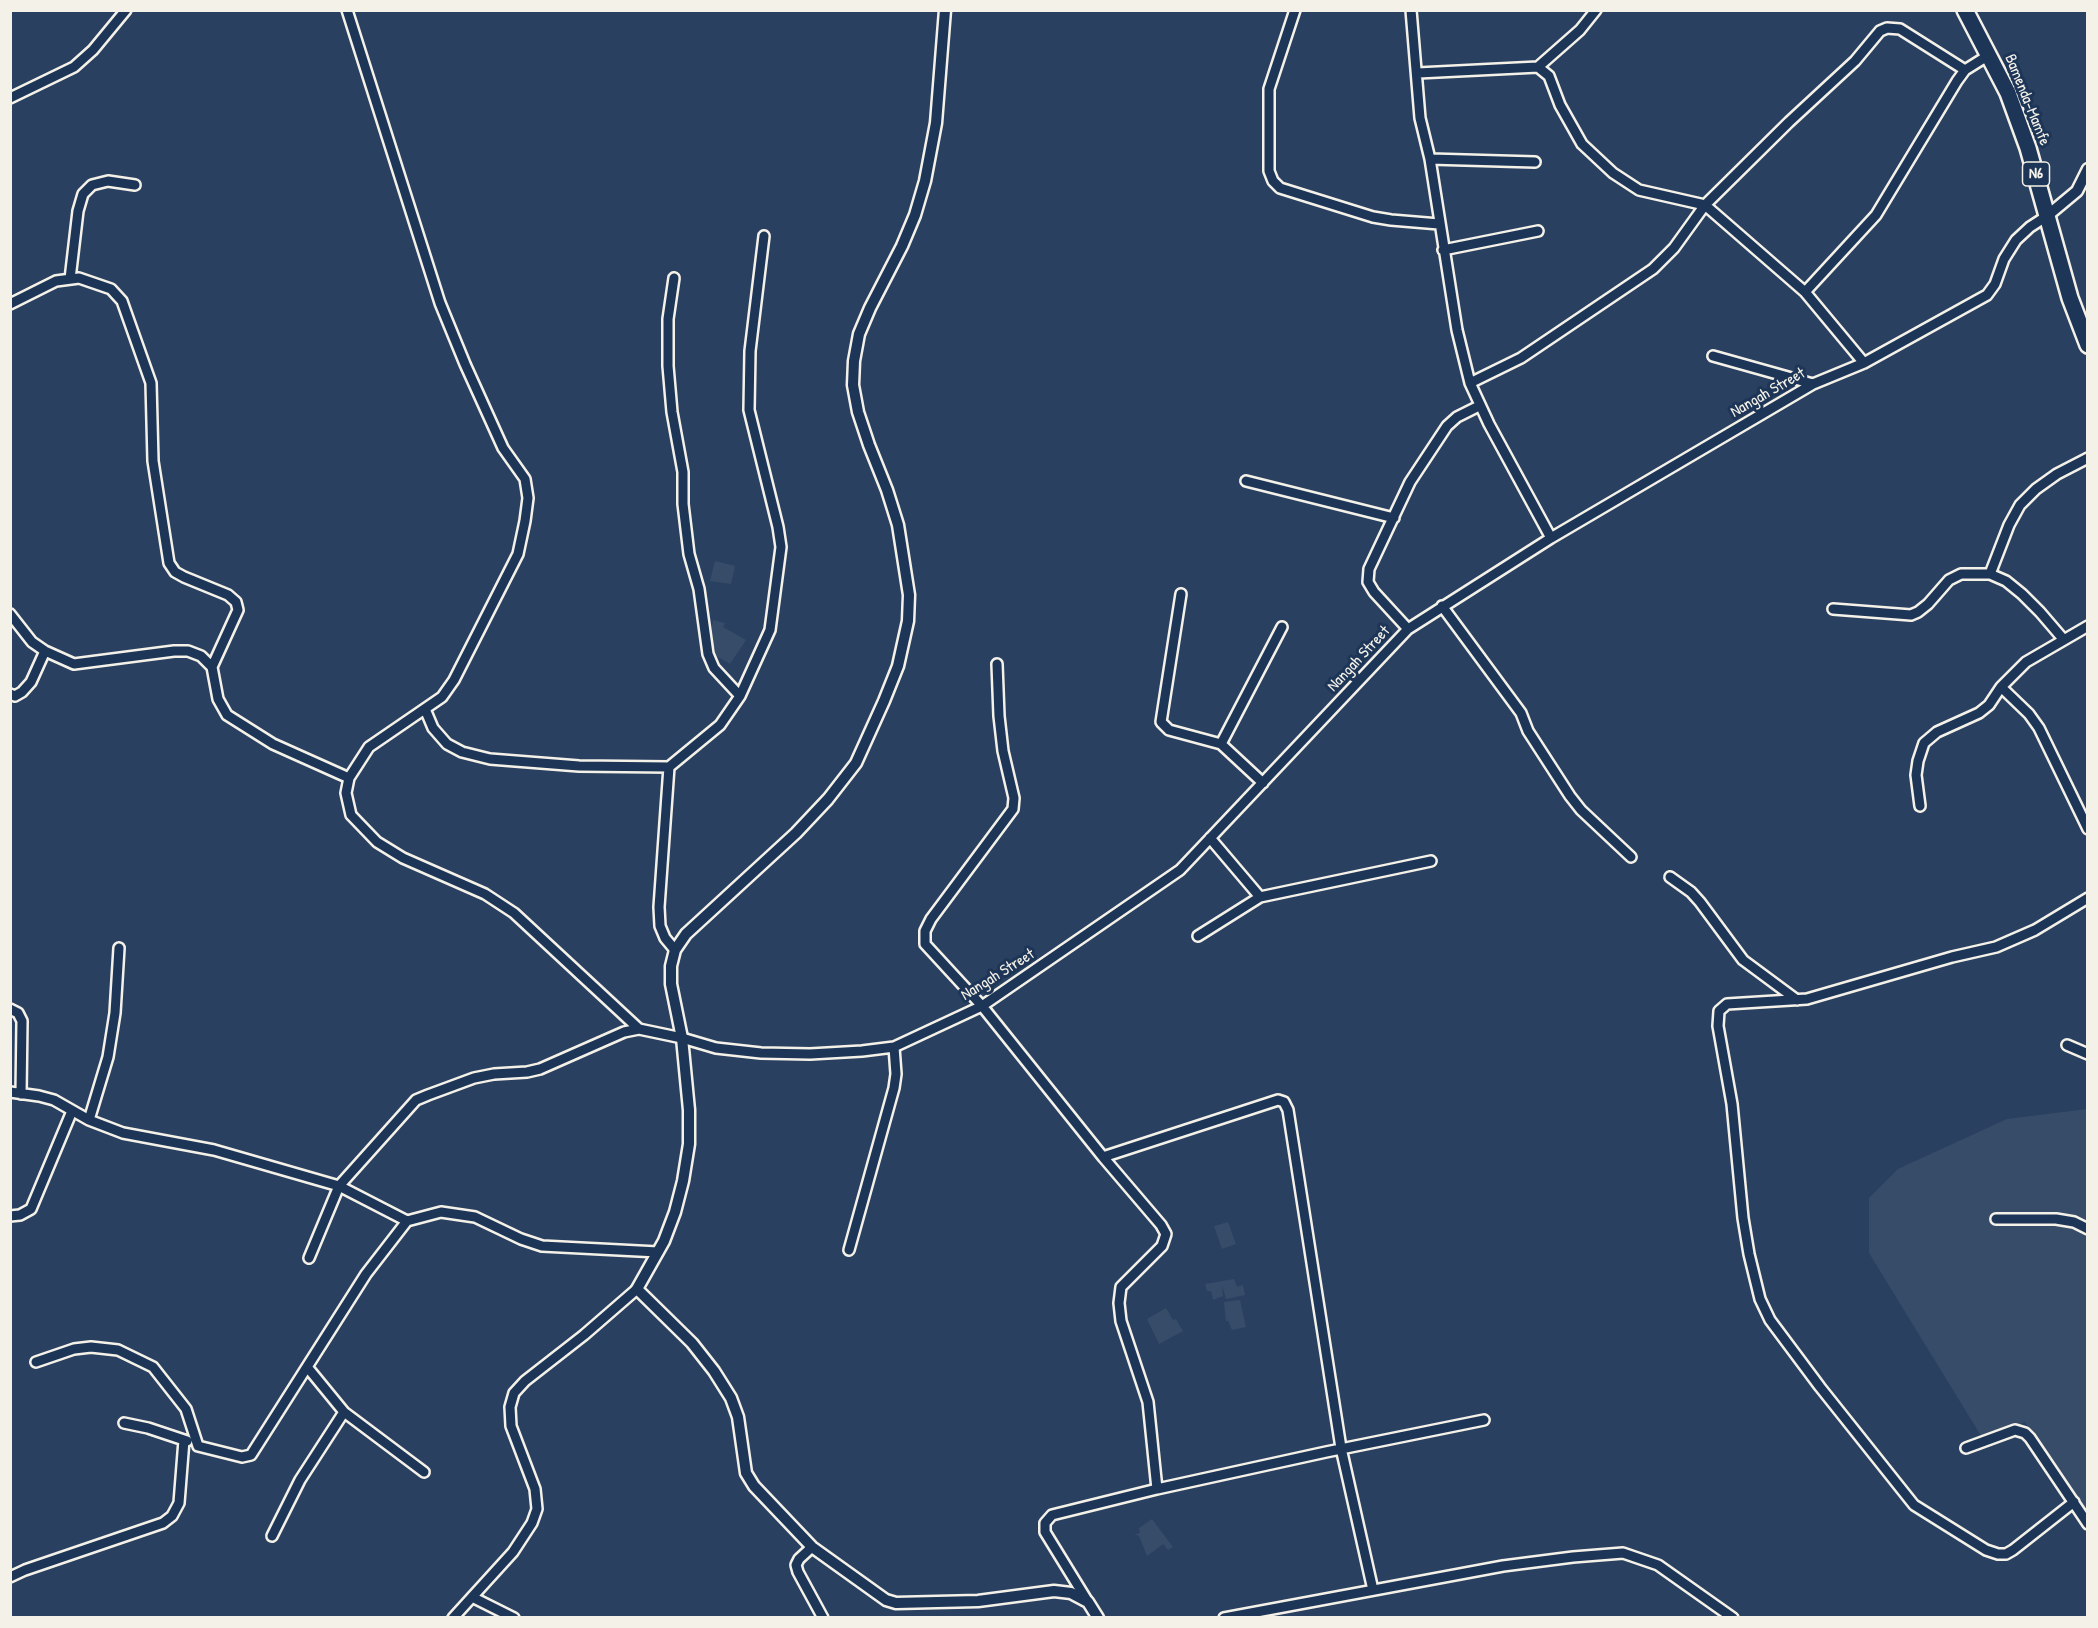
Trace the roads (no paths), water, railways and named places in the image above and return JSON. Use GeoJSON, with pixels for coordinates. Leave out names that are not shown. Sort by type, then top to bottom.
{"type":"FeatureCollection","features":[{"type":"Feature","properties":{"kind":"highway","name":"Bamenda-Mamfe"},"geometry":{"type":"LineString","coordinates":[[1965,10],[2008,93],[2028,148],[2070,298],[2088,345]]}},
{"type":"Feature","properties":{"kind":"street"},"geometry":{"type":"LineString","coordinates":[[10,98],[74,67],[93,50],[126,10]]}},
{"type":"Feature","properties":{"kind":"street"},"geometry":{"type":"LineString","coordinates":[[347,10],[440,303],[503,448],[525,479],[528,498],[518,554],[454,680],[442,697],[369,747],[349,778],[346,793],[351,814],[377,842],[403,858],[485,894],[514,913],[639,1029]]}},
{"type":"Feature","properties":{"kind":"street"},"geometry":{"type":"LineString","coordinates":[[453,1617],[513,1552],[532,1524],[537,1509],[535,1489],[511,1426],[510,1407],[514,1393],[525,1381],[584,1335],[637,1289],[658,1252],[675,1212],[689,1144],[689,1110],[682,1038],[671,984],[671,966],[675,950],[686,934],[796,833],[828,799],[856,763],[898,666],[908,621],[909,595],[898,525],[858,412],[853,385],[854,361],[860,334],[915,216],[925,181],[936,123],[945,10]]}},
{"type":"Feature","properties":{"kind":"street"},"geometry":{"type":"LineString","coordinates":[[1295,10],[1269,89],[1269,171],[1273,181],[1280,188],[1373,217],[1440,224]]}},
{"type":"Feature","properties":{"kind":"street"},"geometry":{"type":"LineString","coordinates":[[1411,10],[1420,118],[1430,159],[1457,330],[1470,383],[1479,406],[1551,538]]}},
{"type":"Feature","properties":{"kind":"street"},"geometry":{"type":"LineString","coordinates":[[1418,73],[1538,67],[1580,30],[1596,10]]}},
{"type":"Feature","properties":{"kind":"street"},"geometry":{"type":"LineString","coordinates":[[1470,383],[1521,358],[1653,269],[1674,248],[1706,205],[1788,122],[1855,61],[1880,31],[1887,28],[1900,29],[1965,70]]}},
{"type":"Feature","properties":{"kind":"street"},"geometry":{"type":"LineString","coordinates":[[1805,292],[1876,215],[1933,118],[1965,70],[1989,55]]}},
{"type":"Feature","properties":{"kind":"street"},"geometry":{"type":"LineString","coordinates":[[1538,67],[1549,76],[1560,105],[1582,144],[1613,173],[1639,190],[1706,205],[1805,292],[1864,363]]}},
{"type":"Feature","properties":{"kind":"street"},"geometry":{"type":"LineString","coordinates":[[1430,159],[1535,162]]}},
{"type":"Feature","properties":{"kind":"street"},"geometry":{"type":"LineString","coordinates":[[2048,216],[2077,191],[2088,169]]}},
{"type":"Feature","properties":{"kind":"street"},"geometry":{"type":"LineString","coordinates":[[70,279],[78,211],[83,194],[92,185],[108,181],[135,185]]}},
{"type":"Feature","properties":{"kind":"street","name":"Nangah Street"},"geometry":{"type":"LineString","coordinates":[[639,1029],[716,1048],[761,1053],[810,1054],[894,1047],[982,1006],[1180,870],[1408,629],[1551,538],[1813,384],[1864,363],[1987,295],[1995,285],[2004,259],[2016,240],[2030,227],[2048,216]]}},
{"type":"Feature","properties":{"kind":"street"},"geometry":{"type":"LineString","coordinates":[[1443,250],[1538,231]]}},
{"type":"Feature","properties":{"kind":"street"},"geometry":{"type":"LineString","coordinates":[[425,709],[433,728],[447,744],[462,752],[490,759],[579,766],[669,767],[720,725],[740,696],[770,630],[781,547],[749,410],[750,351],[764,236]]}},
{"type":"Feature","properties":{"kind":"street"},"geometry":{"type":"LineString","coordinates":[[10,304],[56,281],[79,278],[111,289],[122,301],[151,383],[153,461],[169,563],[175,572],[184,577],[228,595],[236,602],[238,610],[212,668]]}},
{"type":"Feature","properties":{"kind":"street"},"geometry":{"type":"LineString","coordinates":[[674,278],[668,319],[668,366],[672,412],[683,472],[683,504],[689,554],[699,589],[708,654],[714,668],[740,696]]}},
{"type":"Feature","properties":{"kind":"street"},"geometry":{"type":"LineString","coordinates":[[1713,356],[1813,384]]}},
{"type":"Feature","properties":{"kind":"street"},"geometry":{"type":"LineString","coordinates":[[1408,629],[1368,582],[1369,569],[1410,482],[1447,426],[1457,417],[1479,406]]}},
{"type":"Feature","properties":{"kind":"street"},"geometry":{"type":"LineString","coordinates":[[1990,574],[2009,525],[2020,505],[2036,489],[2057,474],[2088,458]]}},
{"type":"Feature","properties":{"kind":"street"},"geometry":{"type":"LineString","coordinates":[[1246,481],[1394,518]]}},
{"type":"Feature","properties":{"kind":"street"},"geometry":{"type":"LineString","coordinates":[[1833,609],[1911,615],[1928,604],[1949,580],[1961,574],[1990,574],[2006,581],[2022,594],[2064,640]]}},
{"type":"Feature","properties":{"kind":"street"},"geometry":{"type":"LineString","coordinates":[[1181,594],[1161,722],[1169,730],[1221,744],[1263,783]]}},
{"type":"Feature","properties":{"kind":"street"},"geometry":{"type":"LineString","coordinates":[[1442,606],[1521,713],[1528,731],[1575,803],[1631,857]]}},
{"type":"Feature","properties":{"kind":"street"},"geometry":{"type":"LineString","coordinates":[[10,614],[32,642],[45,651],[74,664],[174,651],[188,651],[201,656],[212,668],[218,699],[227,715],[273,744],[349,778]]}},
{"type":"Feature","properties":{"kind":"street"},"geometry":{"type":"LineString","coordinates":[[1920,806],[1916,775],[1924,743],[1936,732],[1979,713],[1989,705],[2001,687],[2026,662],[2088,626]]}},
{"type":"Feature","properties":{"kind":"street"},"geometry":{"type":"LineString","coordinates":[[1221,744],[1282,627]]}},
{"type":"Feature","properties":{"kind":"street"},"geometry":{"type":"LineString","coordinates":[[10,694],[15,696],[22,692],[31,682],[45,651]]}},
{"type":"Feature","properties":{"kind":"street"},"geometry":{"type":"LineString","coordinates":[[997,664],[999,716],[1003,751],[1014,798],[1013,809],[931,919],[925,931],[925,944],[982,1006],[1166,1234],[1162,1246],[1121,1287],[1119,1303],[1120,1321],[1148,1402],[1157,1488]]}},
{"type":"Feature","properties":{"kind":"street"},"geometry":{"type":"LineString","coordinates":[[2001,687],[2029,714],[2038,728],[2088,829]]}},
{"type":"Feature","properties":{"kind":"street"},"geometry":{"type":"LineString","coordinates":[[669,767],[659,907],[660,926],[665,938],[675,950]]}},
{"type":"Feature","properties":{"kind":"street"},"geometry":{"type":"LineString","coordinates":[[1210,838],[1260,897]]}},
{"type":"Feature","properties":{"kind":"street"},"geometry":{"type":"LineString","coordinates":[[1198,936],[1260,897],[1431,861]]}},
{"type":"Feature","properties":{"kind":"street"},"geometry":{"type":"LineString","coordinates":[[1670,878],[1696,897],[1743,960],[1797,1000]]}},
{"type":"Feature","properties":{"kind":"street"},"geometry":{"type":"LineString","coordinates":[[2073,1502],[2006,1554],[1986,1550],[1914,1505],[1770,1320],[1760,1299],[1749,1254],[1743,1218],[1732,1104],[1718,1026],[1719,1011],[1727,1004],[1797,1000],[1819,996],[1996,947],[2035,930],[2088,898]]}},
{"type":"Feature","properties":{"kind":"street"},"geometry":{"type":"LineString","coordinates":[[89,1120],[108,1057],[115,1012],[119,948]]}},
{"type":"Feature","properties":{"kind":"street"},"geometry":{"type":"LineString","coordinates":[[10,1009],[18,1013],[21,1021],[21,1094]]}},
{"type":"Feature","properties":{"kind":"street"},"geometry":{"type":"LineString","coordinates":[[309,1258],[339,1186],[416,1100],[474,1078],[540,1069],[624,1032],[639,1029]]}},
{"type":"Feature","properties":{"kind":"street"},"geometry":{"type":"LineString","coordinates":[[2067,1045],[2088,1054]]}},
{"type":"Feature","properties":{"kind":"street"},"geometry":{"type":"LineString","coordinates":[[849,1250],[857,1214],[894,1088],[896,1074],[894,1047]]}},
{"type":"Feature","properties":{"kind":"street"},"geometry":{"type":"LineString","coordinates":[[10,1092],[54,1100],[89,1120],[123,1133],[214,1150],[339,1186],[407,1221]]}},
{"type":"Feature","properties":{"kind":"street"},"geometry":{"type":"LineString","coordinates":[[1103,1157],[1278,1100],[1284,1102],[1288,1110],[1297,1164],[1341,1448],[1373,1590]]}},
{"type":"Feature","properties":{"kind":"street"},"geometry":{"type":"LineString","coordinates":[[10,1216],[20,1215],[30,1209],[72,1111]]}},
{"type":"Feature","properties":{"kind":"street"},"geometry":{"type":"LineString","coordinates":[[124,1423],[148,1428],[198,1446],[242,1457],[251,1455],[366,1274],[407,1221],[441,1212],[475,1217],[521,1239],[543,1246],[658,1252]]}},
{"type":"Feature","properties":{"kind":"street"},"geometry":{"type":"LineString","coordinates":[[1996,1219],[2056,1219],[2074,1222],[2088,1229]]}},
{"type":"Feature","properties":{"kind":"street"},"geometry":{"type":"LineString","coordinates":[[637,1289],[692,1343],[731,1398],[738,1417],[746,1473],[754,1486],[812,1547],[886,1599],[896,1602],[978,1601],[1054,1592],[1071,1593],[1088,1602]]}},
{"type":"Feature","properties":{"kind":"street"},"geometry":{"type":"LineString","coordinates":[[36,1362],[74,1349],[91,1347],[118,1350],[153,1367],[186,1409],[198,1446]]}},
{"type":"Feature","properties":{"kind":"street"},"geometry":{"type":"LineString","coordinates":[[308,1368],[344,1412],[424,1472]]}},
{"type":"Feature","properties":{"kind":"street"},"geometry":{"type":"LineString","coordinates":[[272,1536],[300,1480],[344,1412]]}},
{"type":"Feature","properties":{"kind":"street"},"geometry":{"type":"LineString","coordinates":[[1098,1617],[1045,1532],[1045,1523],[1052,1515],[1157,1488],[1484,1420]]}},
{"type":"Feature","properties":{"kind":"street"},"geometry":{"type":"LineString","coordinates":[[1966,1448],[2015,1430],[2025,1433],[2088,1524]]}},
{"type":"Feature","properties":{"kind":"street"},"geometry":{"type":"LineString","coordinates":[[10,1577],[163,1523],[172,1516],[179,1503],[184,1440]]}},
{"type":"Feature","properties":{"kind":"street"},"geometry":{"type":"LineString","coordinates":[[812,1547],[796,1565],[823,1617]]}},
{"type":"Feature","properties":{"kind":"street"},"geometry":{"type":"LineString","coordinates":[[1224,1617],[1503,1566],[1623,1553],[1658,1565],[1733,1617]]}},
{"type":"Feature","properties":{"kind":"street"},"geometry":{"type":"LineString","coordinates":[[472,1597],[514,1617]]}}]}
